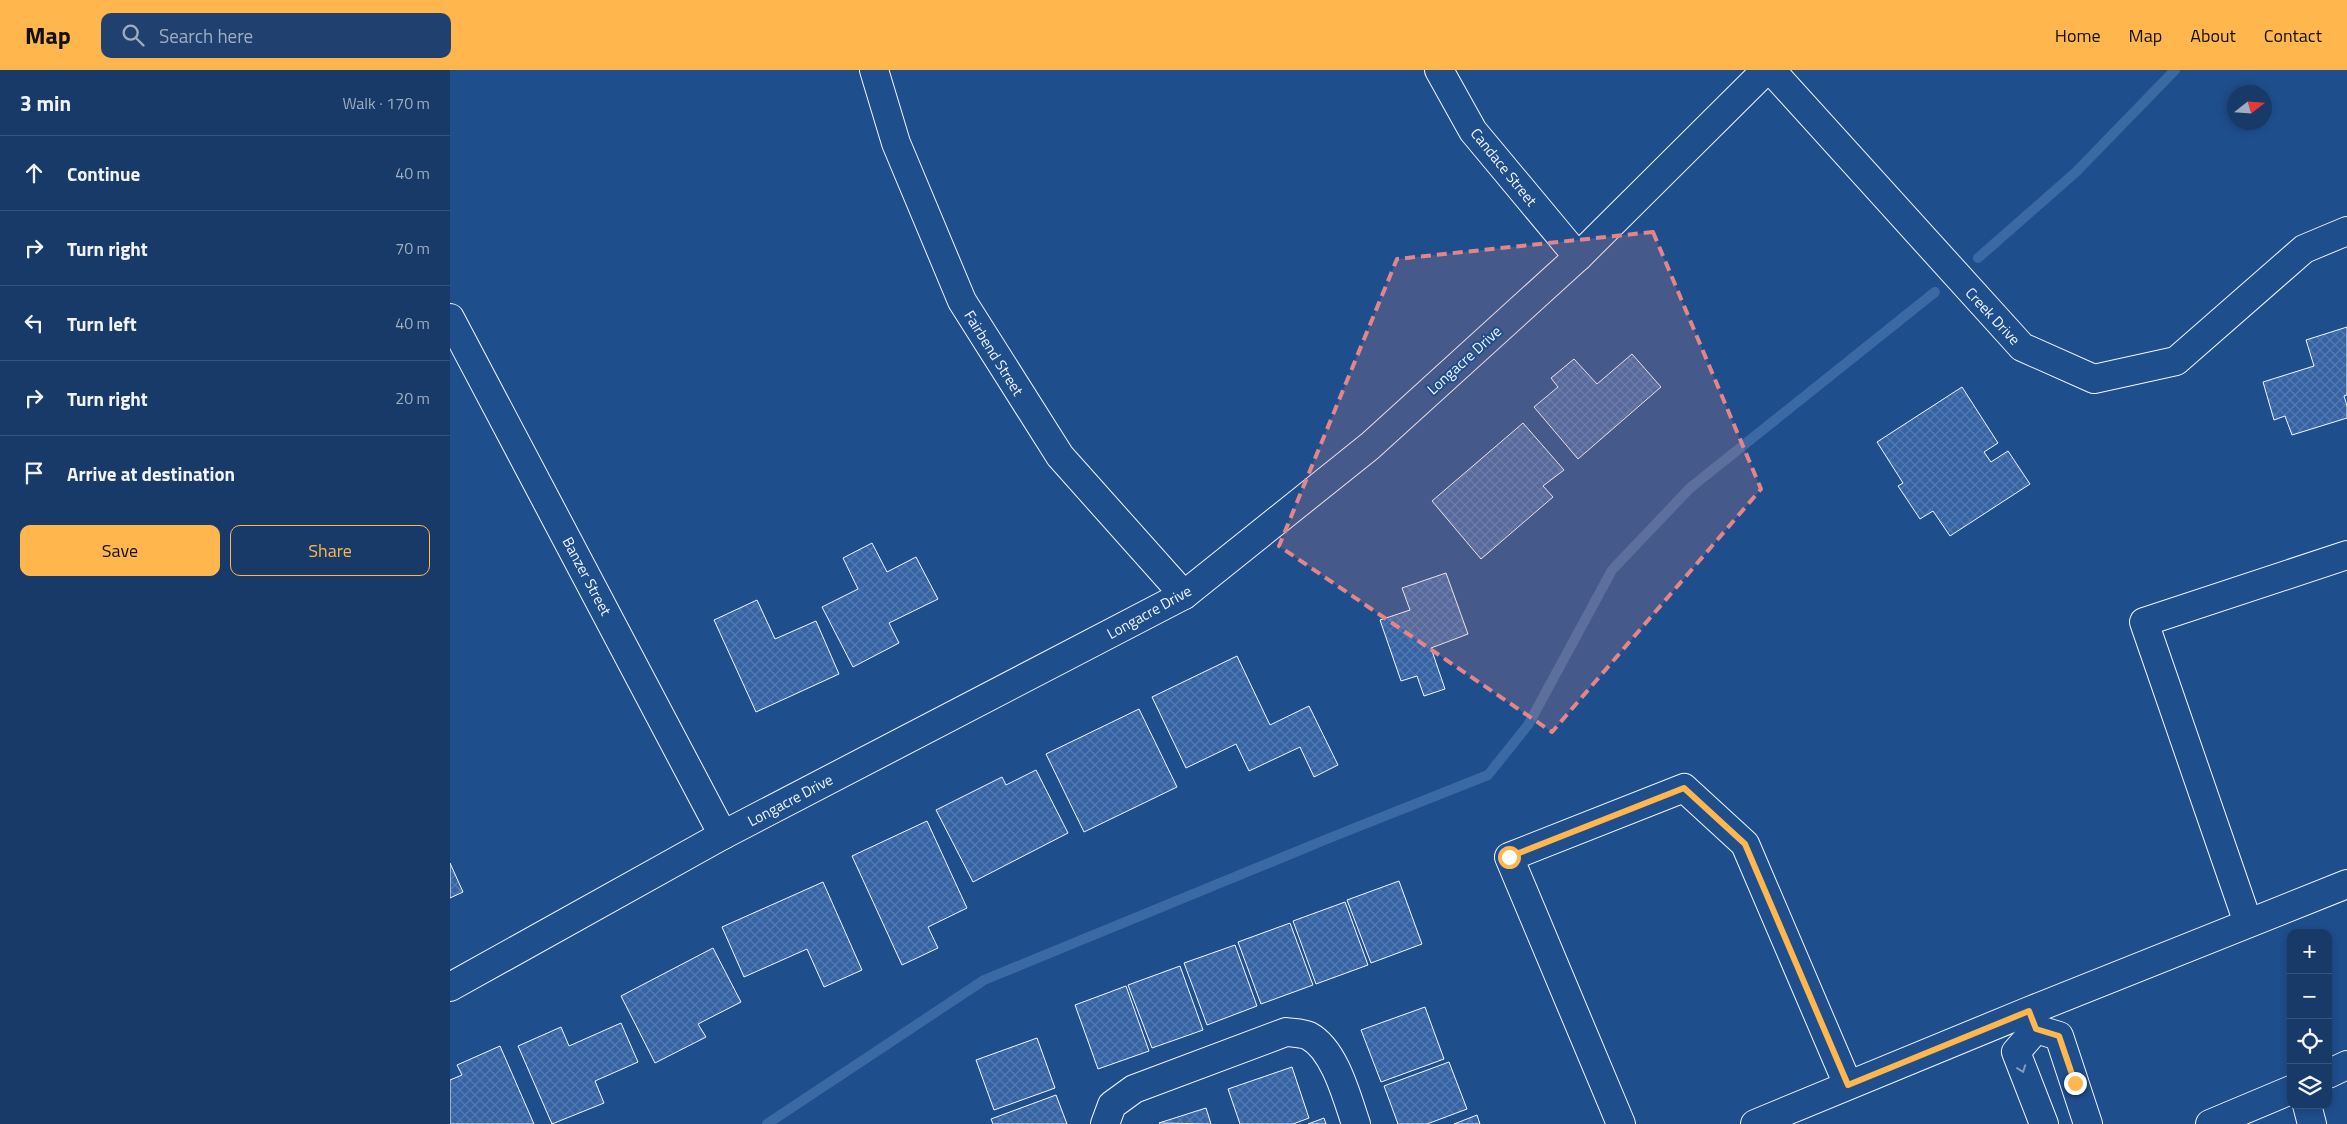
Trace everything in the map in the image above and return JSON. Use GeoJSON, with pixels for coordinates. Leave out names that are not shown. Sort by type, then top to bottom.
{"type":"FeatureCollection","features":[{"type":"Feature","properties":{"kind":"street","name":"Fairbend Street"},"geometry":{"type":"LineString","coordinates":[[874,70],[896,143],[962,302],[1060,456],[1184,595]]}},
{"type":"Feature","properties":{"kind":"street","name":"Candace Street"},"geometry":{"type":"LineString","coordinates":[[1439,70],[1473,131],[1578,257]]}},
{"type":"Feature","properties":{"kind":"street","name":"Longacre Drive"},"geometry":{"type":"LineString","coordinates":[[450,987],[723,836],[1184,595],[1370,446],[1578,257],[1766,70]]}},
{"type":"Feature","properties":{"kind":"street","name":"Creek Drive"},"geometry":{"type":"LineString","coordinates":[[1770,70],[2022,347],[2094,379],[2176,361],[2304,249],[2347,230]]}},
{"type":"Feature","properties":{"kind":"street","name":"Banzer Street"},"geometry":{"type":"LineString","coordinates":[[450,318],[723,836]]}},
{"type":"Feature","properties":{"kind":"street"},"geometry":{"type":"LineString","coordinates":[[2248,923],[2144,622],[2347,555]]}},
{"type":"Feature","properties":{"kind":"street"},"geometry":{"type":"LineString","coordinates":[[1621,1124],[1509,857],[1684,788],[1745,844],[1848,1085]]}},
{"type":"Feature","properties":{"kind":"street"},"geometry":{"type":"LineString","coordinates":[[1755,1124],[1848,1085],[2033,1020],[2248,923],[2347,884]]}},
{"type":"Feature","properties":{"kind":"street"},"geometry":{"type":"LineString","coordinates":[[2033,1020],[2059,1036],[2088,1124]]}},
{"type":"Feature","properties":{"kind":"street"},"geometry":{"type":"LineString","coordinates":[[2033,1020],[2016,1052],[2044,1124]]}},
{"type":"Feature","properties":{"kind":"street"},"geometry":{"type":"LineString","coordinates":[[1105,1124],[1112,1105],[1134,1089],[1286,1032],[1308,1036],[1322,1046],[1338,1074],[1356,1124]]}},
{"type":"Feature","properties":{"kind":"street"},"geometry":{"type":"LineString","coordinates":[[2332,1072],[2347,1065]]}},
{"type":"Feature","properties":{"kind":"street"},"geometry":{"type":"LineString","coordinates":[[2033,1098],[2075,1083]]}},
{"type":"Feature","properties":{"kind":"street"},"geometry":{"type":"LineString","coordinates":[[2210,1124],[2287,1092]]}},
{"type":"Feature","properties":{"kind":"street"},"geometry":{"type":"LineString","coordinates":[[2308,1109],[2312,1124]]}},
{"type":"Feature","properties":{"kind":"highlighted area"},"geometry":{"type":"Polygon","coordinates":[[[1653,232],[1761,489],[1552,732],[1279,546],[1397,259],[1653,232]]]}},
{"type":"Feature","properties":{"kind":"building"},"geometry":{"type":"Polygon","coordinates":[[[2347,327],[2347,395],[2344,396],[2347,406],[2347,418],[2292,435],[2285,416],[2274,420],[2263,382],[2314,366],[2306,340],[2347,327]]]}},
{"type":"Feature","properties":{"kind":"building"},"geometry":{"type":"Polygon","coordinates":[[[1632,354],[1661,387],[1578,459],[1534,407],[1558,387],[1551,378],[1574,359],[1597,384],[1632,354]]]}},
{"type":"Feature","properties":{"kind":"building"},"geometry":{"type":"Polygon","coordinates":[[[1962,387],[1998,443],[1984,452],[1991,462],[2008,451],[2030,484],[1950,536],[1933,511],[1920,519],[1898,486],[1903,483],[1877,442],[1962,387]]]}},
{"type":"Feature","properties":{"kind":"building"},"geometry":{"type":"Polygon","coordinates":[[[1523,423],[1564,470],[1543,486],[1553,497],[1481,559],[1432,501],[1523,423]]]}},
{"type":"Feature","properties":{"kind":"building"},"geometry":{"type":"Polygon","coordinates":[[[872,543],[887,572],[916,557],[938,599],[889,623],[899,643],[853,667],[822,607],[858,589],[843,558],[872,543]]]}},
{"type":"Feature","properties":{"kind":"building"},"geometry":{"type":"Polygon","coordinates":[[[1446,573],[1468,634],[1431,648],[1445,689],[1424,696],[1417,676],[1401,681],[1380,620],[1410,610],[1402,588],[1446,573]]]}},
{"type":"Feature","properties":{"kind":"building"},"geometry":{"type":"Polygon","coordinates":[[[757,600],[775,639],[816,621],[839,674],[756,712],[714,620],[757,600]]]}},
{"type":"Feature","properties":{"kind":"building"},"geometry":{"type":"Polygon","coordinates":[[[1237,656],[1270,725],[1309,706],[1338,765],[1314,777],[1300,747],[1249,771],[1236,744],[1186,768],[1152,697],[1237,656]]]}},
{"type":"Feature","properties":{"kind":"building"},"geometry":{"type":"Polygon","coordinates":[[[1139,709],[1177,787],[1084,832],[1046,754],[1139,709]]]}},
{"type":"Feature","properties":{"kind":"building"},"geometry":{"type":"Polygon","coordinates":[[[1036,770],[1068,833],[973,882],[936,810],[1002,777],[1006,785],[1036,770]]]}},
{"type":"Feature","properties":{"kind":"building"},"geometry":{"type":"Polygon","coordinates":[[[927,821],[967,908],[928,927],[938,948],[902,965],[852,856],[927,821]]]}},
{"type":"Feature","properties":{"kind":"building"},"geometry":{"type":"Polygon","coordinates":[[[450,863],[463,892],[450,898],[450,863]]]}},
{"type":"Feature","properties":{"kind":"building"},"geometry":{"type":"Polygon","coordinates":[[[1399,881],[1422,944],[1371,963],[1347,900],[1399,881]]]}},
{"type":"Feature","properties":{"kind":"building"},"geometry":{"type":"Polygon","coordinates":[[[823,882],[862,970],[824,987],[807,949],[744,977],[722,927],[823,882]]]}},
{"type":"Feature","properties":{"kind":"building"},"geometry":{"type":"Polygon","coordinates":[[[1345,902],[1368,965],[1316,984],[1293,921],[1345,902]]]}},
{"type":"Feature","properties":{"kind":"building"},"geometry":{"type":"Polygon","coordinates":[[[1290,923],[1313,985],[1261,1004],[1238,942],[1290,923]]]}},
{"type":"Feature","properties":{"kind":"building"},"geometry":{"type":"Polygon","coordinates":[[[1235,945],[1257,1006],[1207,1025],[1184,963],[1235,945]]]}},
{"type":"Feature","properties":{"kind":"building"},"geometry":{"type":"Polygon","coordinates":[[[713,948],[741,1002],[698,1024],[706,1037],[655,1063],[621,996],[713,948]]]}},
{"type":"Feature","properties":{"kind":"building"},"geometry":{"type":"Polygon","coordinates":[[[1180,966],[1203,1030],[1152,1048],[1128,985],[1180,966]]]}},
{"type":"Feature","properties":{"kind":"building"},"geometry":{"type":"Polygon","coordinates":[[[1126,986],[1149,1051],[1098,1069],[1075,1005],[1126,986]]]}},
{"type":"Feature","properties":{"kind":"building"},"geometry":{"type":"Polygon","coordinates":[[[1425,1007],[1444,1059],[1381,1082],[1361,1030],[1425,1007]]]}},
{"type":"Feature","properties":{"kind":"building"},"geometry":{"type":"Polygon","coordinates":[[[621,1023],[638,1062],[595,1081],[604,1103],[552,1124],[518,1046],[561,1027],[569,1046],[621,1023]]]}},
{"type":"Feature","properties":{"kind":"building"},"geometry":{"type":"Polygon","coordinates":[[[1037,1038],[1055,1088],[994,1110],[976,1060],[1037,1038]]]}},
{"type":"Feature","properties":{"kind":"building"},"geometry":{"type":"Polygon","coordinates":[[[500,1046],[534,1124],[450,1124],[450,1080],[462,1075],[457,1065],[500,1046]]]}},
{"type":"Feature","properties":{"kind":"building"},"geometry":{"type":"Polygon","coordinates":[[[1449,1062],[1467,1109],[1427,1124],[1398,1124],[1384,1086],[1449,1062]]]}},
{"type":"Feature","properties":{"kind":"building"},"geometry":{"type":"Polygon","coordinates":[[[1292,1067],[1309,1118],[1293,1124],[1240,1124],[1228,1089],[1292,1067]]]}},
{"type":"Feature","properties":{"kind":"building"},"geometry":{"type":"Polygon","coordinates":[[[1056,1095],[1067,1124],[993,1124],[991,1119],[1056,1095]]]}},
{"type":"Feature","properties":{"kind":"building"},"geometry":{"type":"Polygon","coordinates":[[[1206,1108],[1211,1124],[1159,1123],[1206,1108]]]}},
{"type":"Feature","properties":{"kind":"building"},"geometry":{"type":"Polygon","coordinates":[[[1477,1115],[1480,1124],[1454,1124],[1477,1115]]]}},
{"type":"Feature","properties":{"kind":"building"},"geometry":{"type":"Polygon","coordinates":[[[1324,1118],[1326,1124],[1308,1124],[1324,1118]]]}},
{"type":"Feature","properties":{"kind":"waterway"},"geometry":{"type":"LineString","coordinates":[[1978,258],[2076,172],[2175,70]]}},
{"type":"Feature","properties":{"kind":"waterway"},"geometry":{"type":"LineString","coordinates":[[767,1124],[984,980],[1488,775],[1528,725],[1612,570],[1690,488],[1935,292]]}},
{"type":"Feature","properties":{"kind":"route"},"geometry":{"type":"LineString","coordinates":[[1509,857],[1684,788],[1745,844],[1848,1085],[2029,1011],[2036,1029],[2059,1036],[2075,1083]]}}]}
